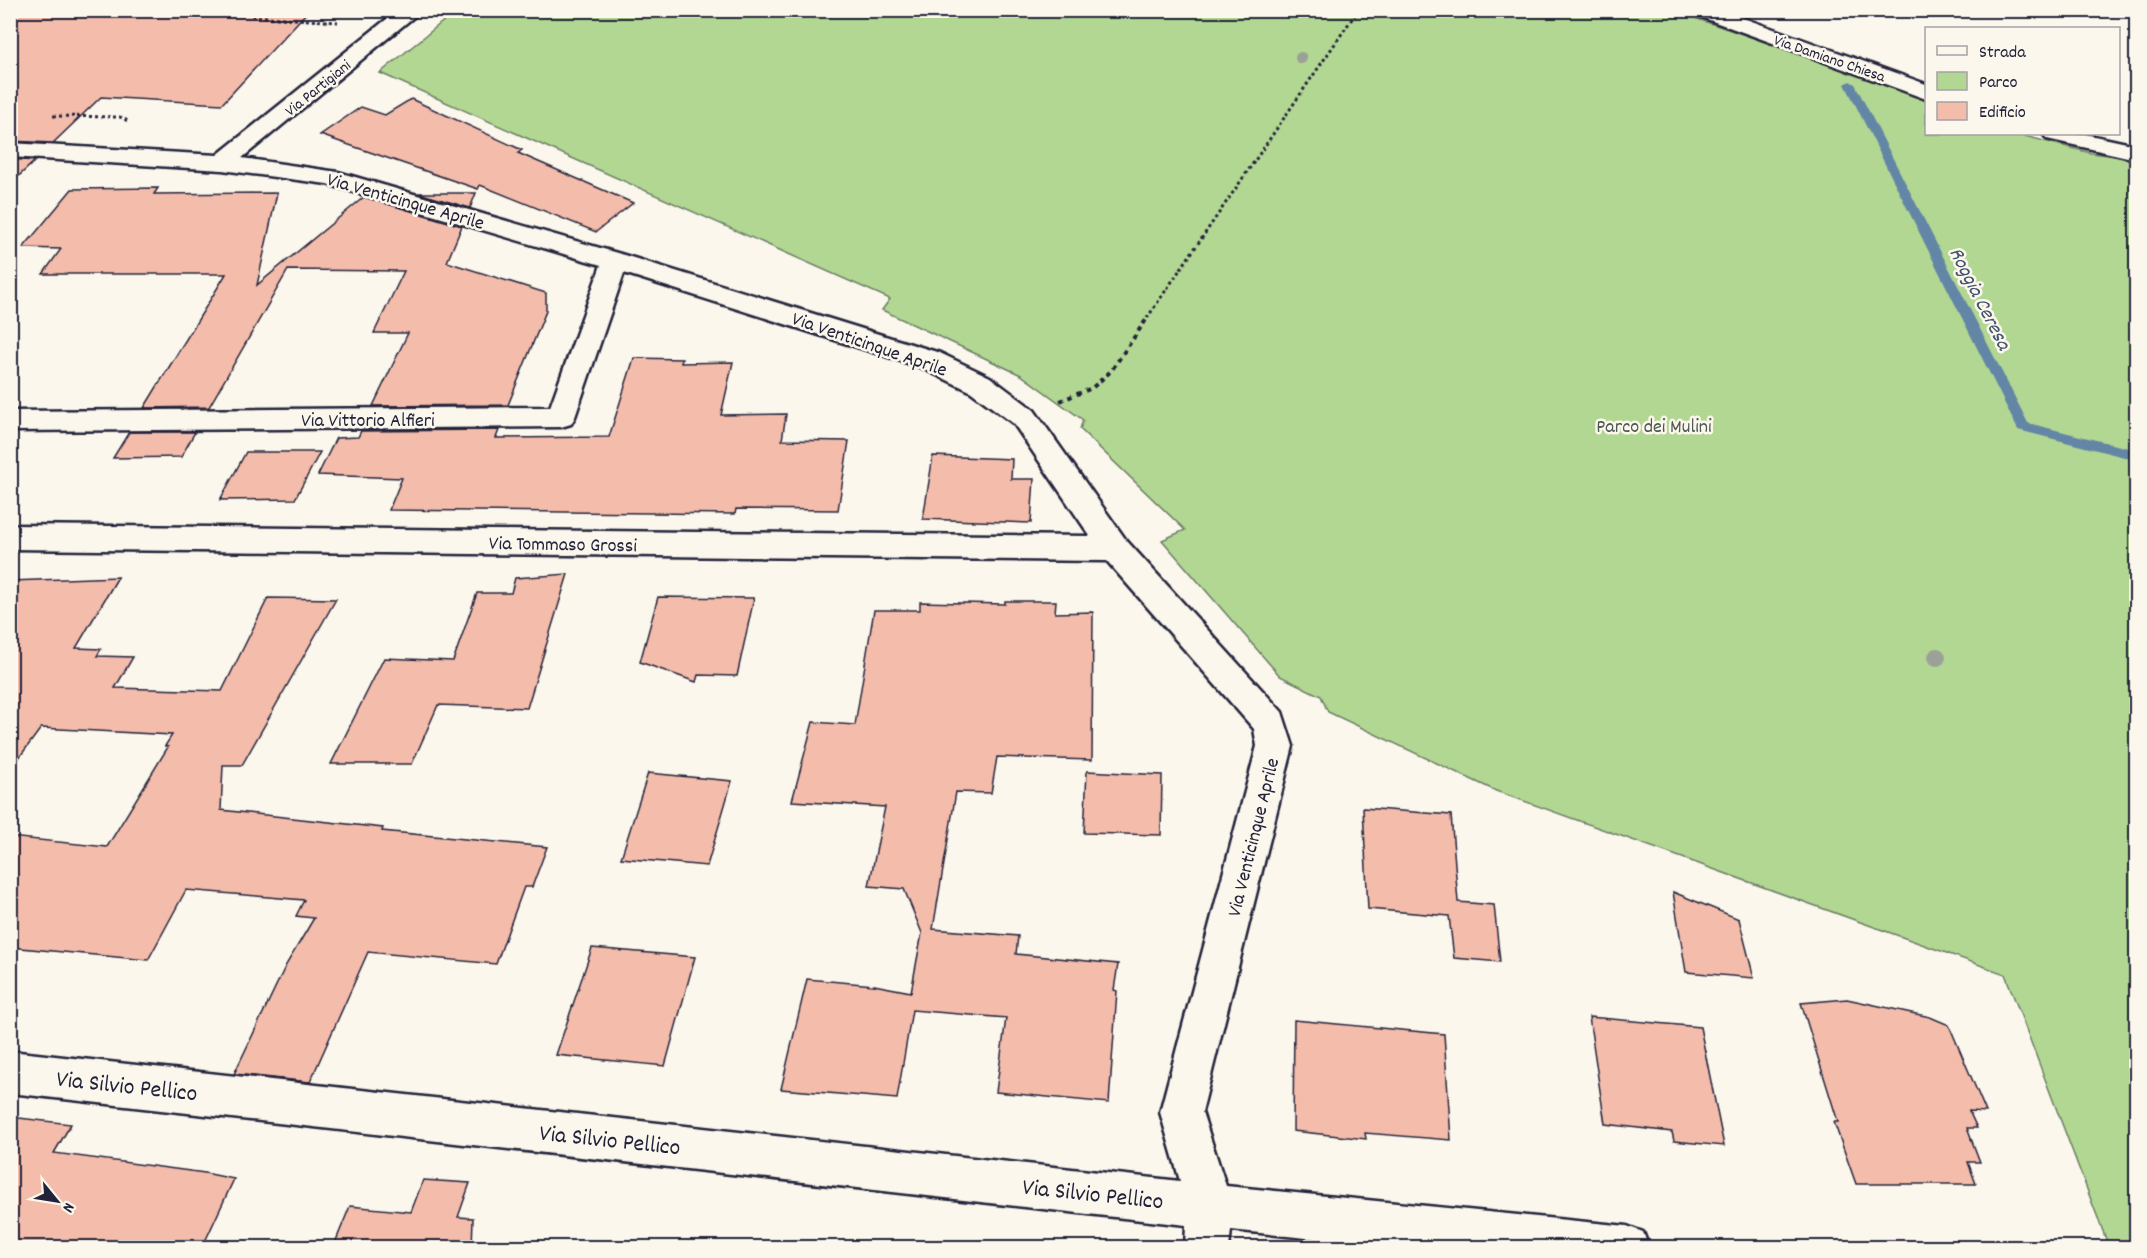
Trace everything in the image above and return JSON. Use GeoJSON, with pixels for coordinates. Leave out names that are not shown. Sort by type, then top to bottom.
{"type":"FeatureCollection","features":[{"type":"Feature","properties":{"kind":"street","name":"Via Partigiani"},"geometry":{"type":"LineString","coordinates":[[222,163],[412,10]]}},
{"type":"Feature","properties":{"kind":"street","name":"Via Damiano Chiesa"},"geometry":{"type":"LineString","coordinates":[[1700,10],[1925,92]]}},
{"type":"Feature","properties":{"kind":"street"},"geometry":{"type":"LineString","coordinates":[[2060,135],[2136,152]]}},
{"type":"Feature","properties":{"kind":"street","name":"Via Venticinque Aprile"},"geometry":{"type":"LineString","coordinates":[[10,150],[222,163],[329,177],[615,261],[930,360],[980,384],[1024,417],[1115,549],[1270,723],[1275,746],[1181,1112],[1208,1227]]}},
{"type":"Feature","properties":{"kind":"street","name":"Via Vittorio Alfieri"},"geometry":{"type":"LineString","coordinates":[[10,421],[561,417],[615,261]]}},
{"type":"Feature","properties":{"kind":"street","name":"Via Tommaso Grossi"},"geometry":{"type":"LineString","coordinates":[[10,537],[1115,549]]}},
{"type":"Feature","properties":{"kind":"street","name":"Via Silvio Pellico"},"geometry":{"type":"LineString","coordinates":[[10,1072],[1208,1227]]}},
{"type":"Feature","properties":{"kind":"street"},"geometry":{"type":"LineString","coordinates":[[1208,1227],[1627,1248]]}},
{"type":"Feature","properties":{"kind":"path"},"geometry":{"type":"LineString","coordinates":[[1024,417],[1092,388],[1111,371],[1358,10]]}},
{"type":"Feature","properties":{"kind":"path"},"geometry":{"type":"LineString","coordinates":[[252,16],[392,27]]}},
{"type":"Feature","properties":{"kind":"path"},"geometry":{"type":"LineString","coordinates":[[48,119],[57,115],[120,117],[136,126]]}},
{"type":"Feature","properties":{"kind":"green space","name":"Parco dei Mulini"},"geometry":{"type":"Polygon","coordinates":[[[457,10],[1671,10],[1862,74],[1925,100],[1925,135],[2021,135],[2091,153],[2136,158],[2136,1247],[2109,1247],[2005,974],[1496,791],[1328,712],[1321,696],[1280,676],[1162,540],[1185,530],[1080,429],[1083,420],[1021,375],[882,310],[890,299],[380,73],[457,10]]]}},
{"type":"Feature","properties":{"kind":"building"},"geometry":{"type":"Polygon","coordinates":[[[10,10],[309,10],[222,104],[101,97],[53,143],[10,141],[10,10]]]}},
{"type":"Feature","properties":{"kind":"building"},"geometry":{"type":"Polygon","coordinates":[[[411,99],[522,150],[518,153],[633,203],[596,232],[480,185],[478,189],[320,135],[361,107],[385,115],[411,99]]]}},
{"type":"Feature","properties":{"kind":"building"},"geometry":{"type":"Polygon","coordinates":[[[10,159],[35,161],[10,184],[10,159]]]}},
{"type":"Feature","properties":{"kind":"building"},"geometry":{"type":"Polygon","coordinates":[[[158,188],[154,194],[277,193],[257,285],[364,197],[462,226],[447,262],[546,293],[546,311],[508,405],[373,406],[408,333],[374,333],[404,271],[288,270],[209,407],[144,408],[226,274],[43,274],[61,249],[23,248],[72,189],[158,188]]]}},
{"type":"Feature","properties":{"kind":"building"},"geometry":{"type":"Polygon","coordinates":[[[418,193],[476,193],[470,208],[418,193]]]}},
{"type":"Feature","properties":{"kind":"building"},"geometry":{"type":"Polygon","coordinates":[[[634,358],[682,359],[681,363],[733,362],[721,415],[786,414],[782,440],[849,441],[838,510],[736,509],[735,514],[389,510],[402,478],[318,475],[336,438],[358,437],[361,431],[499,430],[496,438],[609,437],[634,358]]]}},
{"type":"Feature","properties":{"kind":"building"},"geometry":{"type":"Polygon","coordinates":[[[129,432],[195,432],[181,457],[113,458],[129,432]]]}},
{"type":"Feature","properties":{"kind":"building"},"geometry":{"type":"Polygon","coordinates":[[[246,452],[320,452],[295,499],[220,500],[246,452]]]}},
{"type":"Feature","properties":{"kind":"building"},"geometry":{"type":"Polygon","coordinates":[[[933,456],[1012,459],[1011,479],[1034,479],[1031,523],[923,519],[933,456]]]}},
{"type":"Feature","properties":{"kind":"building"},"geometry":{"type":"Polygon","coordinates":[[[568,574],[527,708],[438,705],[412,764],[331,764],[384,658],[453,661],[477,593],[511,593],[515,578],[568,574]]]}},
{"type":"Feature","properties":{"kind":"building"},"geometry":{"type":"Polygon","coordinates":[[[118,577],[76,648],[101,649],[97,656],[133,657],[115,688],[222,691],[268,598],[336,599],[242,765],[223,765],[221,810],[383,828],[382,831],[547,847],[532,887],[524,887],[496,964],[368,952],[310,1082],[234,1074],[286,965],[314,918],[296,916],[304,900],[186,890],[148,960],[10,947],[10,837],[107,847],[168,747],[165,746],[172,735],[41,728],[10,770],[10,581],[118,577]]]}},
{"type":"Feature","properties":{"kind":"building"},"geometry":{"type":"Polygon","coordinates":[[[658,597],[754,598],[737,676],[698,675],[696,682],[640,662],[658,597]]]}},
{"type":"Feature","properties":{"kind":"building"},"geometry":{"type":"Polygon","coordinates":[[[1005,601],[1056,601],[1055,613],[1093,612],[1092,760],[997,757],[991,793],[956,792],[933,929],[1018,936],[1016,954],[1118,964],[1114,990],[1117,991],[1109,1103],[996,1092],[1006,1018],[912,1010],[897,1099],[781,1089],[807,979],[874,985],[911,992],[922,933],[904,889],[869,886],[885,807],[792,801],[813,722],[855,725],[874,610],[920,610],[920,602],[1005,604],[1005,601]]]}},
{"type":"Feature","properties":{"kind":"building"},"geometry":{"type":"Polygon","coordinates":[[[1087,771],[1162,775],[1161,835],[1084,833],[1087,771]]]}},
{"type":"Feature","properties":{"kind":"building"},"geometry":{"type":"Polygon","coordinates":[[[648,773],[732,781],[707,866],[621,858],[648,773]]]}},
{"type":"Feature","properties":{"kind":"building"},"geometry":{"type":"Polygon","coordinates":[[[1363,808],[1451,815],[1458,902],[1494,905],[1500,962],[1454,958],[1449,916],[1368,909],[1363,808]]]}},
{"type":"Feature","properties":{"kind":"building"},"geometry":{"type":"Polygon","coordinates":[[[1673,892],[1739,919],[1754,978],[1686,972],[1673,892]]]}},
{"type":"Feature","properties":{"kind":"building"},"geometry":{"type":"Polygon","coordinates":[[[592,948],[695,957],[665,1066],[556,1055],[592,948]]]}},
{"type":"Feature","properties":{"kind":"building"},"geometry":{"type":"Polygon","coordinates":[[[1847,999],[1930,1017],[1949,1025],[1986,1112],[1969,1111],[1977,1128],[1967,1128],[1980,1162],[1968,1162],[1976,1184],[1856,1184],[1834,1122],[1838,1122],[1801,1003],[1847,999]]]}},
{"type":"Feature","properties":{"kind":"building"},"geometry":{"type":"Polygon","coordinates":[[[1589,1017],[1700,1027],[1724,1146],[1674,1141],[1672,1132],[1605,1124],[1589,1017]]]}},
{"type":"Feature","properties":{"kind":"building"},"geometry":{"type":"Polygon","coordinates":[[[1294,1020],[1444,1034],[1451,1140],[1365,1133],[1366,1139],[1293,1131],[1294,1020]]]}},
{"type":"Feature","properties":{"kind":"building"},"geometry":{"type":"Polygon","coordinates":[[[10,1117],[71,1124],[54,1153],[234,1179],[202,1248],[10,1248],[10,1117]]]}},
{"type":"Feature","properties":{"kind":"building"},"geometry":{"type":"Polygon","coordinates":[[[423,1180],[470,1183],[458,1217],[473,1218],[472,1248],[333,1248],[350,1206],[411,1212],[423,1180]]]}},
{"type":"Feature","properties":{"kind":"waterway","name":"Roggia Ceresa"},"geometry":{"type":"LineString","coordinates":[[1850,84],[2023,427],[2136,455]]}}]}
